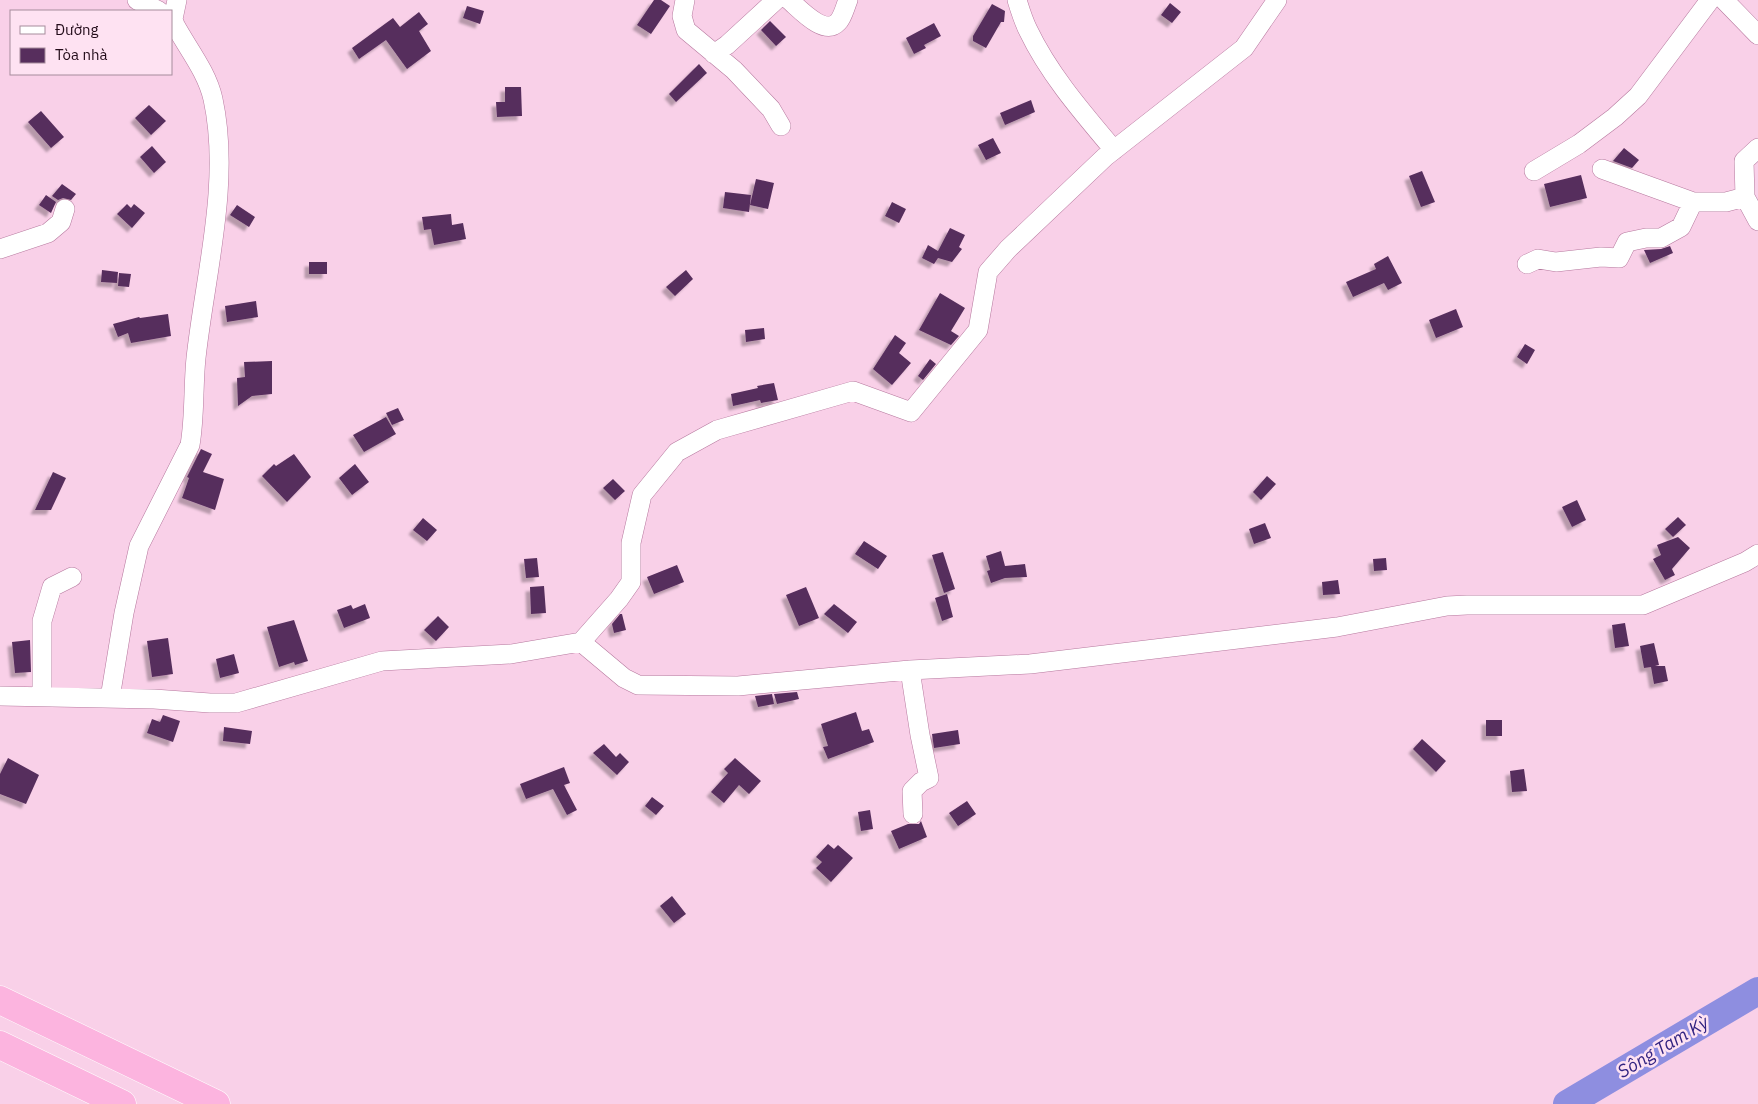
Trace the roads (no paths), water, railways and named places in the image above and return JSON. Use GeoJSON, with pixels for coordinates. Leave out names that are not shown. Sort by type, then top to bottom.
{"type":"FeatureCollection","features":[{"type":"Feature","properties":{"kind":"highway"},"geometry":{"type":"LineString","coordinates":[[0,1000],[216,1104]]}},
{"type":"Feature","properties":{"kind":"highway"},"geometry":{"type":"LineString","coordinates":[[0,1045],[122,1104]]}},
{"type":"Feature","properties":{"kind":"street"},"geometry":{"type":"LineString","coordinates":[[137,0],[156,10]]}},
{"type":"Feature","properties":{"kind":"street"},"geometry":{"type":"LineString","coordinates":[[685,0],[682,16],[686,30],[734,70],[771,109],[781,126]]}},
{"type":"Feature","properties":{"kind":"street"},"geometry":{"type":"LineString","coordinates":[[714,54],[727,45],[776,0]]}},
{"type":"Feature","properties":{"kind":"street"},"geometry":{"type":"LineString","coordinates":[[789,0],[826,28],[839,22],[848,0]]}},
{"type":"Feature","properties":{"kind":"street"},"geometry":{"type":"LineString","coordinates":[[1017,0],[1027,29],[1071,100],[1114,150]]}},
{"type":"Feature","properties":{"kind":"street"},"geometry":{"type":"LineString","coordinates":[[0,696],[154,699],[236,703],[382,660],[511,654],[582,642],[631,582],[631,543],[642,495],[677,452],[717,430],[853,391],[911,412],[978,330],[988,272],[1008,249],[1114,150],[1244,48],[1277,0]]}},
{"type":"Feature","properties":{"kind":"street"},"geometry":{"type":"LineString","coordinates":[[1534,172],[1579,144],[1615,117],[1638,96],[1710,0]]}},
{"type":"Feature","properties":{"kind":"street"},"geometry":{"type":"LineString","coordinates":[[1724,0],[1758,35]]}},
{"type":"Feature","properties":{"kind":"street"},"geometry":{"type":"LineString","coordinates":[[110,698],[135,557],[144,534],[190,445],[196,359],[216,213],[220,143],[213,97],[202,71],[172,22]]}},
{"type":"Feature","properties":{"kind":"street"},"geometry":{"type":"LineString","coordinates":[[1758,148],[1744,161],[1745,197],[1758,222]]}},
{"type":"Feature","properties":{"kind":"street"},"geometry":{"type":"LineString","coordinates":[[1602,169],[1693,202],[1726,202],[1745,197]]}},
{"type":"Feature","properties":{"kind":"street"},"geometry":{"type":"LineString","coordinates":[[1527,264],[1538,259],[1556,262],[1601,257],[1619,258],[1627,242],[1646,238],[1661,238],[1681,228],[1693,202]]}},
{"type":"Feature","properties":{"kind":"street"},"geometry":{"type":"LineString","coordinates":[[0,249],[48,233],[61,222],[65,209]]}},
{"type":"Feature","properties":{"kind":"street"},"geometry":{"type":"LineString","coordinates":[[582,642],[624,678],[638,685],[738,686],[910,670],[1030,664],[1337,627],[1447,606],[1467,604],[1643,605],[1745,562],[1758,554]]}},
{"type":"Feature","properties":{"kind":"street"},"geometry":{"type":"LineString","coordinates":[[42,696],[42,621],[52,587],[72,577]]}},
{"type":"Feature","properties":{"kind":"street"},"geometry":{"type":"LineString","coordinates":[[910,670],[929,778],[912,791],[913,814]]}},
{"type":"Feature","properties":{"kind":"waterway","name":"Sông Tam Kỳ"},"geometry":{"type":"LineString","coordinates":[[1567,1104],[1758,991]]}}]}
